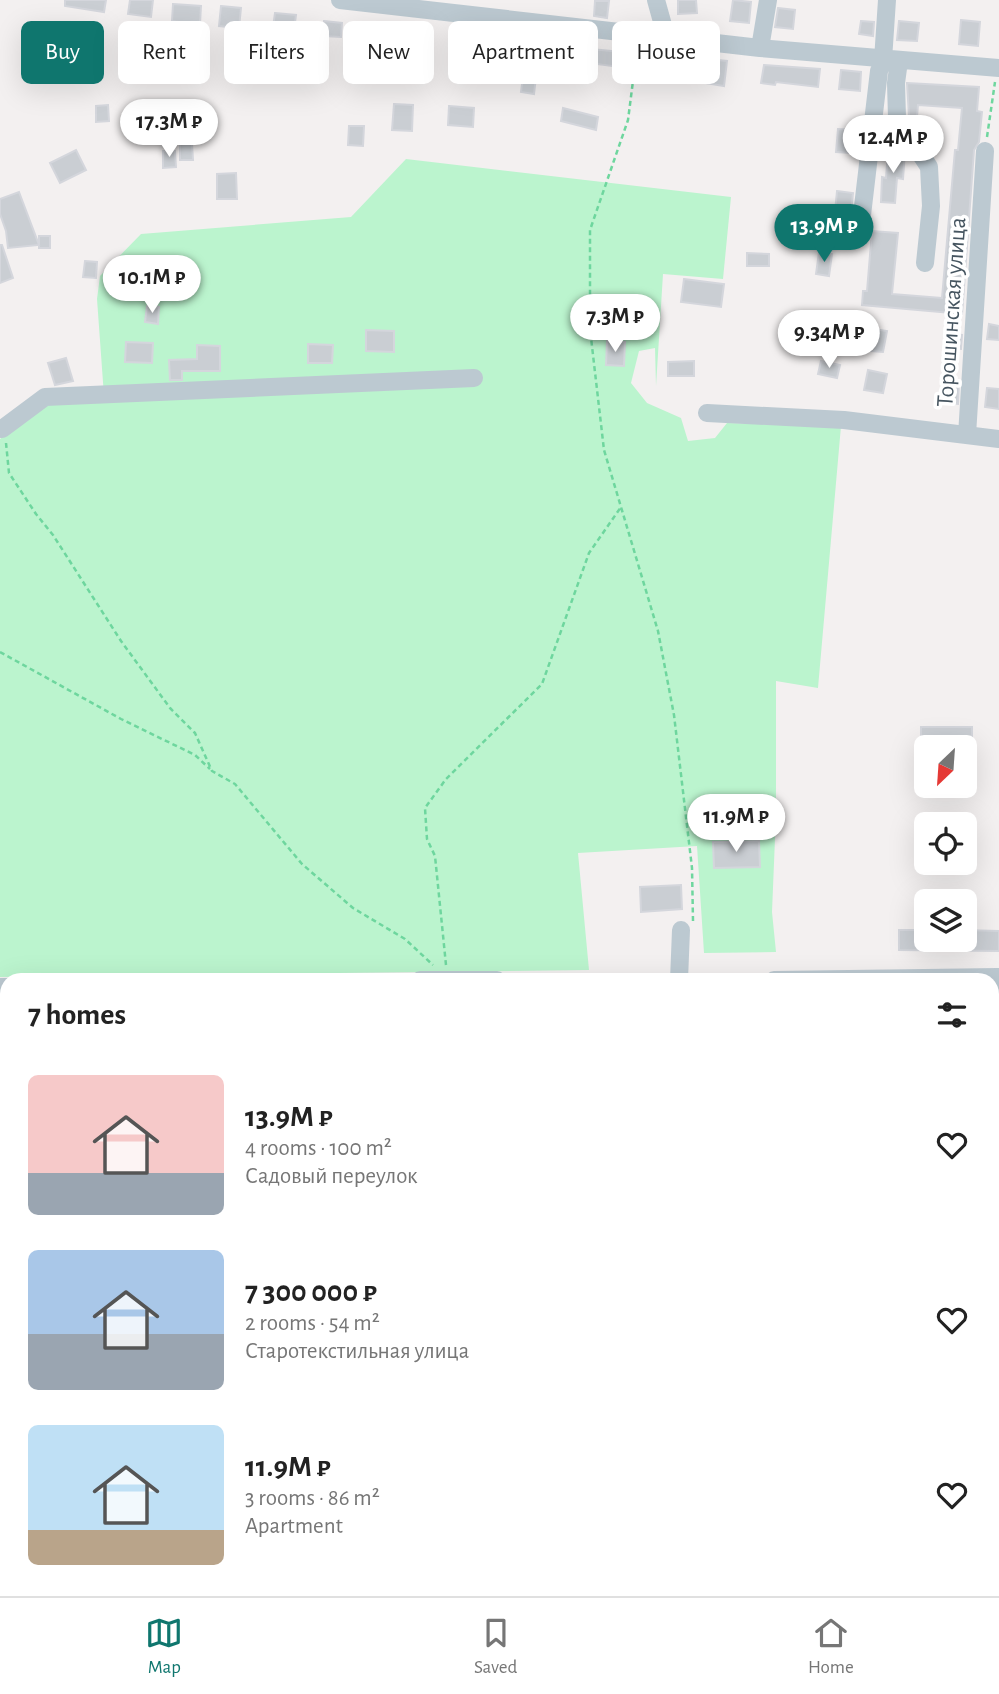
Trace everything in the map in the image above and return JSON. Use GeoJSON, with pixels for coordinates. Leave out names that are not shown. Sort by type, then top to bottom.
{"type":"FeatureCollection","features":[{"type":"Feature","properties":{"kind":"street"},"geometry":{"type":"LineString","coordinates":[[341,0],[612,31]]}},
{"type":"Feature","properties":{"kind":"street"},"geometry":{"type":"LineString","coordinates":[[656,0],[662,21]]}},
{"type":"Feature","properties":{"kind":"street"},"geometry":{"type":"LineString","coordinates":[[761,48],[768,0]]}},
{"type":"Feature","properties":{"kind":"street"},"geometry":{"type":"LineString","coordinates":[[887,0],[897,118],[929,167],[931,206],[925,263]]}},
{"type":"Feature","properties":{"kind":"street"},"geometry":{"type":"LineString","coordinates":[[720,43],[999,68],[999,63]]}},
{"type":"Feature","properties":{"kind":"street"},"geometry":{"type":"LineString","coordinates":[[860,232],[878,71],[891,60]]}},
{"type":"Feature","properties":{"kind":"street","name":"Торошинская улица"},"geometry":{"type":"LineString","coordinates":[[967,435],[985,151]]}},
{"type":"Feature","properties":{"kind":"street"},"geometry":{"type":"LineString","coordinates":[[2,429],[45,397],[474,378]]}},
{"type":"Feature","properties":{"kind":"street"},"geometry":{"type":"LineString","coordinates":[[707,413],[844,421],[999,439]]}},
{"type":"Feature","properties":{"kind":"street"},"geometry":{"type":"LineString","coordinates":[[679,973],[687,927]]}},
{"type":"Feature","properties":{"kind":"street"},"geometry":{"type":"LineString","coordinates":[[358,1596],[446,1596]]}},
{"type":"Feature","properties":{"kind":"path"},"geometry":{"type":"LineString","coordinates":[[985,151],[991,99],[999,68]]}},
{"type":"Feature","properties":{"kind":"path"},"geometry":{"type":"LineString","coordinates":[[632,84],[628,120],[590,230],[590,329],[604,450],[658,631],[674,715],[692,868],[687,927]]}},
{"type":"Feature","properties":{"kind":"path"},"geometry":{"type":"LineString","coordinates":[[2,429],[8,447],[9,473],[121,640],[170,708],[195,733],[212,771]]}},
{"type":"Feature","properties":{"kind":"path"},"geometry":{"type":"LineString","coordinates":[[447,973],[435,856],[427,839],[425,808],[446,779],[542,684],[589,552],[621,507]]}},
{"type":"Feature","properties":{"kind":"path"},"geometry":{"type":"LineString","coordinates":[[0,652],[121,719],[195,755],[212,771],[235,784],[302,864],[353,908],[405,939],[441,973]]}},
{"type":"Feature","properties":{"kind":"green space"},"geometry":{"type":"Polygon","coordinates":[[[406,159],[731,197],[723,279],[663,274],[656,386],[655,348],[639,351],[631,383],[647,403],[681,418],[688,441],[715,438],[727,423],[841,426],[818,688],[776,681],[776,814],[772,912],[776,952],[704,953],[697,846],[578,853],[589,970],[0,973],[0,439],[44,403],[104,396],[97,299],[100,276],[141,234],[351,217],[406,159]]]}},
{"type":"Feature","properties":{"kind":"building"},"geometry":{"type":"Polygon","coordinates":[[[65,0],[106,0],[104,12],[65,6],[65,0]]]}},
{"type":"Feature","properties":{"kind":"building"},"geometry":{"type":"Polygon","coordinates":[[[130,0],[153,0],[151,17],[128,14],[130,0]]]}},
{"type":"Feature","properties":{"kind":"building"},"geometry":{"type":"Polygon","coordinates":[[[678,0],[696,0],[697,13],[678,14],[678,0]]]}},
{"type":"Feature","properties":{"kind":"building"},"geometry":{"type":"Polygon","coordinates":[[[733,0],[751,2],[749,23],[730,21],[733,0]]]}},
{"type":"Feature","properties":{"kind":"building"},"geometry":{"type":"Polygon","coordinates":[[[595,1],[609,1],[607,18],[594,16],[595,1]]]}},
{"type":"Feature","properties":{"kind":"building"},"geometry":{"type":"Polygon","coordinates":[[[173,4],[201,6],[200,21],[172,21],[173,4]]]}},
{"type":"Feature","properties":{"kind":"building"},"geometry":{"type":"Polygon","coordinates":[[[221,6],[241,8],[240,21],[224,21],[224,26],[219,26],[221,6]]]}},
{"type":"Feature","properties":{"kind":"building"},"geometry":{"type":"Polygon","coordinates":[[[778,8],[795,10],[793,29],[775,27],[778,8]]]}},
{"type":"Feature","properties":{"kind":"building"},"geometry":{"type":"Polygon","coordinates":[[[275,13],[296,15],[295,21],[274,21],[275,13]]]}},
{"type":"Feature","properties":{"kind":"building"},"geometry":{"type":"Polygon","coordinates":[[[961,20],[980,22],[978,46],[959,44],[961,20]]]}},
{"type":"Feature","properties":{"kind":"building"},"geometry":{"type":"Polygon","coordinates":[[[861,21],[874,22],[873,36],[859,34],[861,21]]]}},
{"type":"Feature","properties":{"kind":"building"},"geometry":{"type":"Polygon","coordinates":[[[899,21],[919,23],[917,41],[897,40],[899,21]]]}},
{"type":"Feature","properties":{"kind":"building"},"geometry":{"type":"Polygon","coordinates":[[[329,22],[342,23],[341,37],[329,36],[329,22]]]}},
{"type":"Feature","properties":{"kind":"building"},"geometry":{"type":"Polygon","coordinates":[[[598,50],[612,51],[612,66],[598,64],[598,50]]]}},
{"type":"Feature","properties":{"kind":"building"},"geometry":{"type":"Polygon","coordinates":[[[720,60],[727,61],[724,86],[711,84],[720,84],[720,60]]]}},
{"type":"Feature","properties":{"kind":"building"},"geometry":{"type":"Polygon","coordinates":[[[764,65],[820,69],[818,87],[761,83],[764,65]]]}},
{"type":"Feature","properties":{"kind":"building"},"geometry":{"type":"Polygon","coordinates":[[[841,70],[861,72],[860,91],[839,89],[841,70]]]}},
{"type":"Feature","properties":{"kind":"building"},"geometry":{"type":"Polygon","coordinates":[[[907,83],[979,87],[977,111],[982,112],[979,142],[974,150],[962,314],[862,305],[863,291],[867,291],[872,231],[898,233],[892,294],[942,298],[955,150],[958,150],[962,108],[918,105],[917,117],[909,116],[907,83]]]}},
{"type":"Feature","properties":{"kind":"building"},"geometry":{"type":"Polygon","coordinates":[[[522,84],[535,84],[534,94],[521,92],[522,84]]]}},
{"type":"Feature","properties":{"kind":"building"},"geometry":{"type":"Polygon","coordinates":[[[394,104],[413,105],[412,131],[392,130],[394,104]]]}},
{"type":"Feature","properties":{"kind":"building"},"geometry":{"type":"Polygon","coordinates":[[[108,105],[109,121],[96,122],[96,106],[108,105]]]}},
{"type":"Feature","properties":{"kind":"building"},"geometry":{"type":"Polygon","coordinates":[[[449,106],[474,108],[473,127],[448,125],[449,106]]]}},
{"type":"Feature","properties":{"kind":"building"},"geometry":{"type":"Polygon","coordinates":[[[563,108],[598,117],[596,130],[561,121],[563,108]]]}},
{"type":"Feature","properties":{"kind":"building"},"geometry":{"type":"Polygon","coordinates":[[[349,126],[364,126],[363,146],[348,145],[349,126]]]}},
{"type":"Feature","properties":{"kind":"building"},"geometry":{"type":"Polygon","coordinates":[[[838,129],[853,130],[851,153],[836,152],[838,129]]]}},
{"type":"Feature","properties":{"kind":"building"},"geometry":{"type":"Polygon","coordinates":[[[180,144],[192,144],[193,160],[180,160],[180,144]]]}},
{"type":"Feature","properties":{"kind":"building"},"geometry":{"type":"Polygon","coordinates":[[[76,150],[86,170],[60,183],[50,163],[76,150]]]}},
{"type":"Feature","properties":{"kind":"building"},"geometry":{"type":"Polygon","coordinates":[[[888,150],[905,151],[903,179],[897,178],[895,203],[881,202],[882,177],[886,178],[888,150]]]}},
{"type":"Feature","properties":{"kind":"building"},"geometry":{"type":"Polygon","coordinates":[[[163,151],[175,151],[176,167],[163,168],[163,151]]]}},
{"type":"Feature","properties":{"kind":"building"},"geometry":{"type":"Polygon","coordinates":[[[236,173],[237,199],[217,199],[217,174],[236,173]]]}},
{"type":"Feature","properties":{"kind":"building"},"geometry":{"type":"Polygon","coordinates":[[[837,191],[853,193],[851,213],[835,212],[837,191]]]}},
{"type":"Feature","properties":{"kind":"building"},"geometry":{"type":"Polygon","coordinates":[[[19,192],[39,245],[8,248],[0,214],[0,199],[19,192]]]}},
{"type":"Feature","properties":{"kind":"building"},"geometry":{"type":"Polygon","coordinates":[[[39,236],[50,236],[50,248],[39,248],[39,236]]]}},
{"type":"Feature","properties":{"kind":"building"},"geometry":{"type":"Polygon","coordinates":[[[0,245],[13,278],[0,283],[0,245]]]}},
{"type":"Feature","properties":{"kind":"building"},"geometry":{"type":"Polygon","coordinates":[[[819,252],[832,254],[829,276],[816,274],[819,252]]]}},
{"type":"Feature","properties":{"kind":"building"},"geometry":{"type":"Polygon","coordinates":[[[747,253],[769,254],[769,266],[747,266],[747,253]]]}},
{"type":"Feature","properties":{"kind":"building"},"geometry":{"type":"Polygon","coordinates":[[[85,261],[97,262],[96,278],[83,277],[85,261]]]}},
{"type":"Feature","properties":{"kind":"building"},"geometry":{"type":"Polygon","coordinates":[[[684,279],[724,284],[721,307],[681,302],[684,279]]]}},
{"type":"Feature","properties":{"kind":"building"},"geometry":{"type":"Polygon","coordinates":[[[147,306],[159,307],[158,324],[145,322],[147,306]]]}},
{"type":"Feature","properties":{"kind":"building"},"geometry":{"type":"Polygon","coordinates":[[[989,324],[999,326],[999,340],[987,339],[989,324]]]}},
{"type":"Feature","properties":{"kind":"building"},"geometry":{"type":"Polygon","coordinates":[[[874,329],[887,331],[883,352],[871,351],[874,329]]]}},
{"type":"Feature","properties":{"kind":"building"},"geometry":{"type":"Polygon","coordinates":[[[366,330],[394,331],[394,352],[366,351],[366,330]]]}},
{"type":"Feature","properties":{"kind":"building"},"geometry":{"type":"Polygon","coordinates":[[[951,334],[962,335],[961,349],[950,348],[951,334]]]}},
{"type":"Feature","properties":{"kind":"building"},"geometry":{"type":"Polygon","coordinates":[[[607,341],[625,342],[624,366],[606,365],[607,341]]]}},
{"type":"Feature","properties":{"kind":"building"},"geometry":{"type":"Polygon","coordinates":[[[126,342],[153,343],[152,363],[125,362],[126,342]]]}},
{"type":"Feature","properties":{"kind":"building"},"geometry":{"type":"Polygon","coordinates":[[[308,344],[333,345],[332,363],[308,363],[308,344]]]}},
{"type":"Feature","properties":{"kind":"building"},"geometry":{"type":"Polygon","coordinates":[[[197,345],[220,346],[220,371],[182,371],[182,380],[170,380],[169,360],[197,359],[197,345]]]}},
{"type":"Feature","properties":{"kind":"building"},"geometry":{"type":"Polygon","coordinates":[[[66,358],[73,381],[55,385],[48,363],[66,358]]]}},
{"type":"Feature","properties":{"kind":"building"},"geometry":{"type":"Polygon","coordinates":[[[694,361],[694,376],[668,376],[668,362],[694,361]]]}},
{"type":"Feature","properties":{"kind":"building"},"geometry":{"type":"Polygon","coordinates":[[[821,361],[840,365],[837,378],[818,374],[821,361]]]}},
{"type":"Feature","properties":{"kind":"building"},"geometry":{"type":"Polygon","coordinates":[[[868,370],[887,374],[883,393],[864,390],[868,370]]]}},
{"type":"Feature","properties":{"kind":"building"},"geometry":{"type":"Polygon","coordinates":[[[942,380],[959,382],[958,404],[940,402],[942,380]]]}},
{"type":"Feature","properties":{"kind":"building"},"geometry":{"type":"Polygon","coordinates":[[[987,388],[999,389],[999,409],[985,407],[987,388]]]}},
{"type":"Feature","properties":{"kind":"building"},"geometry":{"type":"Polygon","coordinates":[[[921,727],[972,727],[972,735],[921,735],[921,727]]]}},
{"type":"Feature","properties":{"kind":"building"},"geometry":{"type":"Polygon","coordinates":[[[759,841],[760,867],[714,868],[713,842],[759,841]]]}},
{"type":"Feature","properties":{"kind":"building"},"geometry":{"type":"Polygon","coordinates":[[[681,885],[682,909],[641,912],[640,887],[681,885]]]}},
{"type":"Feature","properties":{"kind":"building"},"geometry":{"type":"Polygon","coordinates":[[[899,930],[914,930],[914,950],[899,950],[899,930]]]}},
{"type":"Feature","properties":{"kind":"building"},"geometry":{"type":"Polygon","coordinates":[[[977,930],[999,931],[999,951],[977,951],[977,930]]]}}]}
